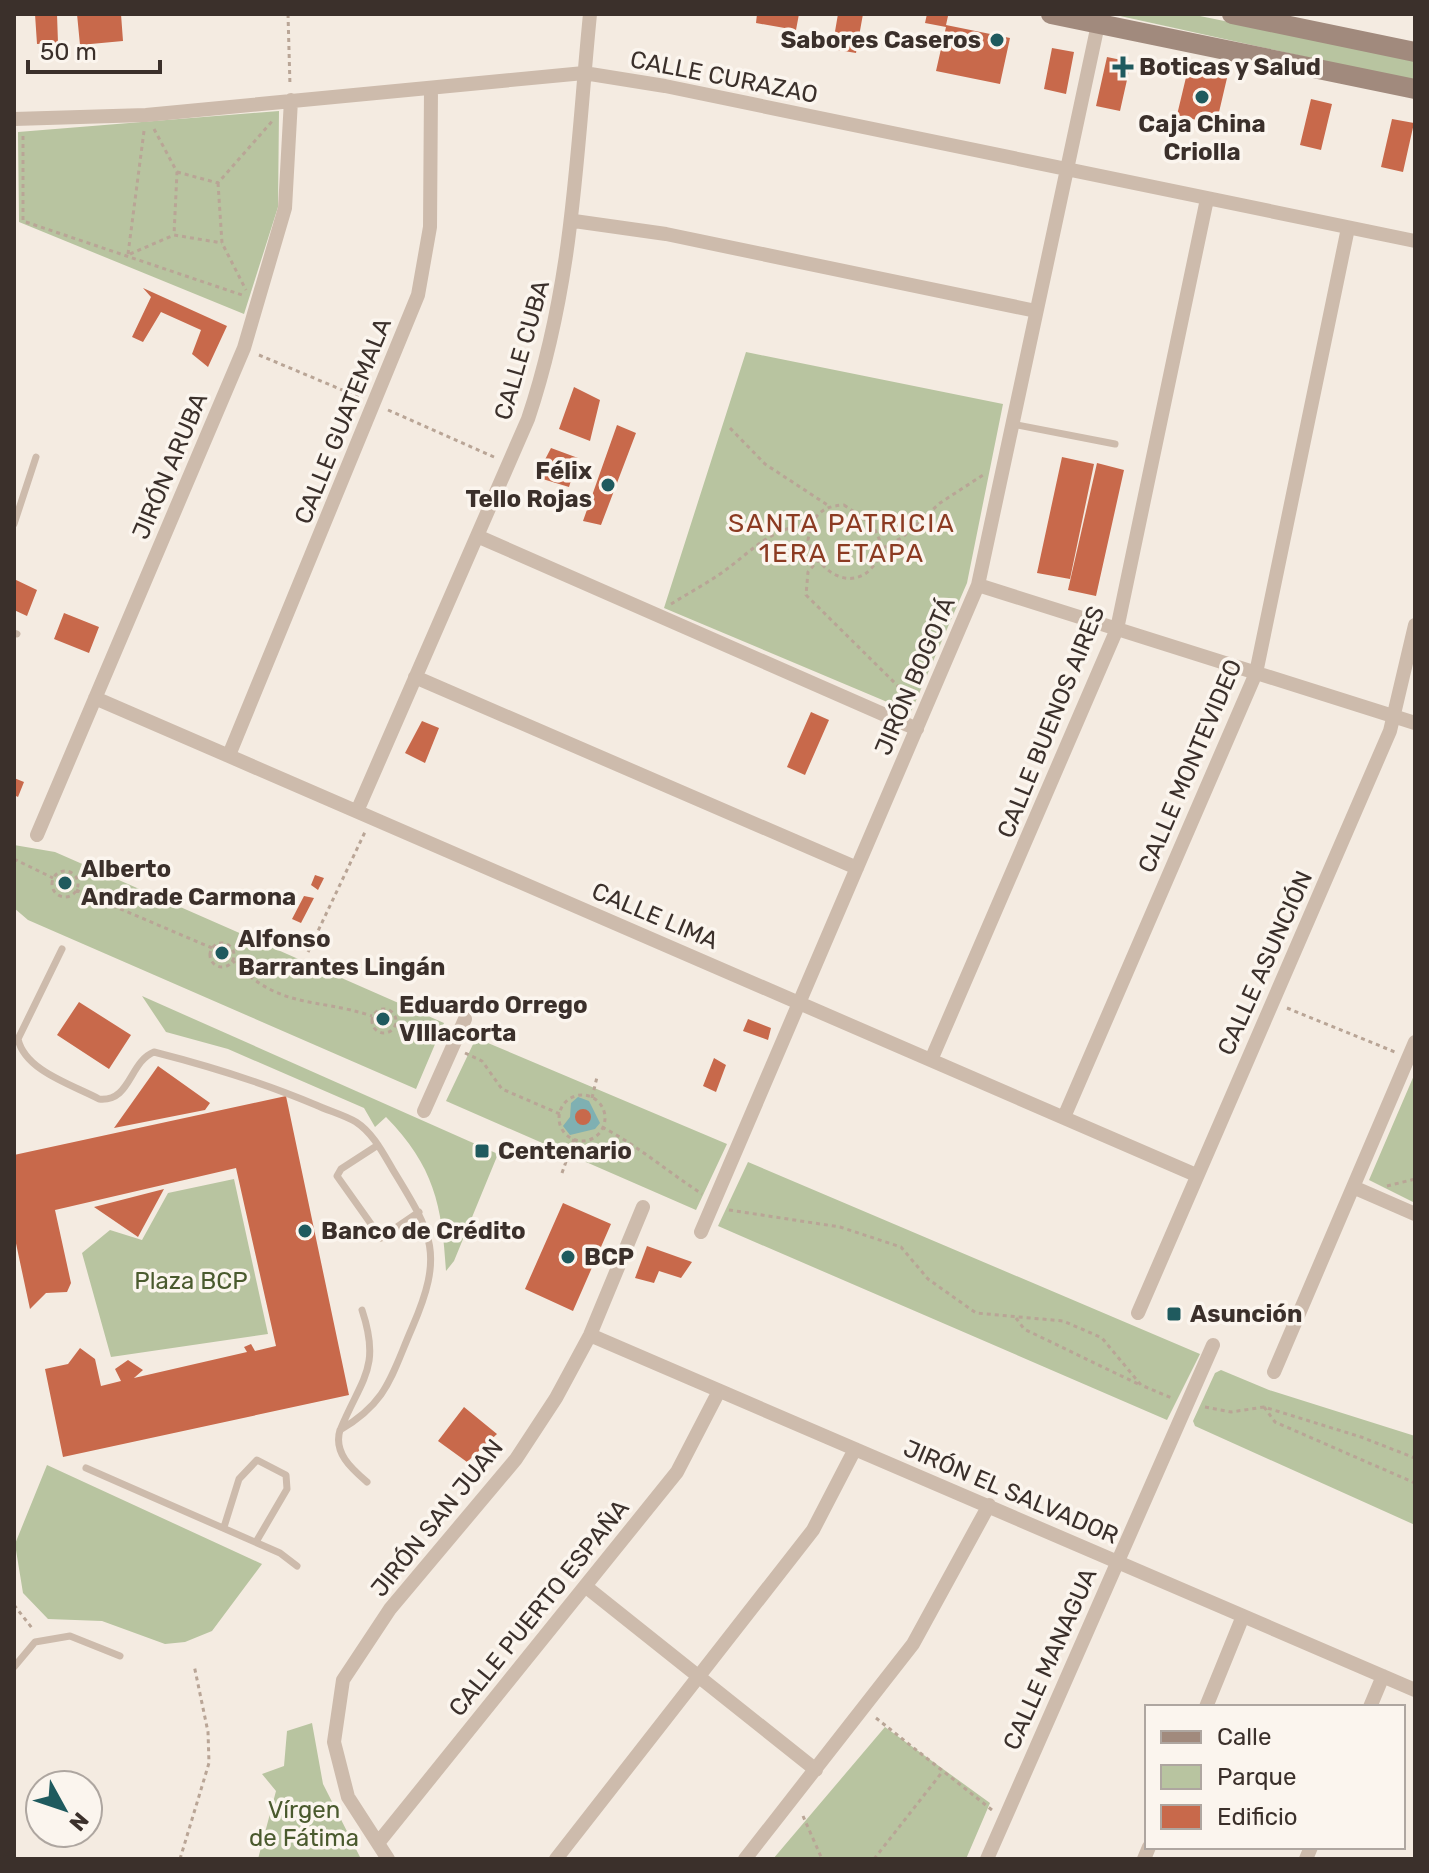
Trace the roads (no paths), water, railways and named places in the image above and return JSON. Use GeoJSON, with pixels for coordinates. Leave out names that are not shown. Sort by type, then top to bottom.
{"type":"FeatureCollection","features":[{"type":"Feature","properties":{"kind":"main road"},"geometry":{"type":"LineString","coordinates":[[1051,14],[1099,19],[1415,89]]}},
{"type":"Feature","properties":{"kind":"main road"},"geometry":{"type":"LineString","coordinates":[[1232,14],[1415,52]]}},
{"type":"Feature","properties":{"kind":"street","name":"CALLE CUBA"},"geometry":{"type":"LineString","coordinates":[[358,809],[537,391],[560,308],[574,221],[590,14]]}},
{"type":"Feature","properties":{"kind":"street","name":"JIRÓN BOGOTÁ"},"geometry":{"type":"LineString","coordinates":[[701,1232],[978,585],[1099,19]]}},
{"type":"Feature","properties":{"kind":"street","name":"CALLE CURAZAO"},"geometry":{"type":"LineString","coordinates":[[18,119],[146,115],[584,73],[665,86],[1415,241]]}},
{"type":"Feature","properties":{"kind":"street","name":"CALLE GUATEMALA"},"geometry":{"type":"LineString","coordinates":[[229,755],[418,295],[430,227],[431,89]]}},
{"type":"Feature","properties":{"kind":"street","name":"JIRÓN ARUBA"},"geometry":{"type":"LineString","coordinates":[[37,835],[244,348],[285,208],[291,100]]}},
{"type":"Feature","properties":{"kind":"street","name":"CALLE BUENOS AIRES"},"geometry":{"type":"LineString","coordinates":[[931,1060],[1117,629],[1207,199]]}},
{"type":"Feature","properties":{"kind":"street"},"geometry":{"type":"LineString","coordinates":[[574,221],[666,234],[1036,311]]}},
{"type":"Feature","properties":{"kind":"street","name":"CALLE MONTEVIDEO"},"geometry":{"type":"LineString","coordinates":[[1064,1117],[1256,673],[1348,228]]}},
{"type":"Feature","properties":{"kind":"street"},"geometry":{"type":"LineString","coordinates":[[477,536],[917,729]]}},
{"type":"Feature","properties":{"kind":"street"},"geometry":{"type":"LineString","coordinates":[[978,585],[1415,723]]}},
{"type":"Feature","properties":{"kind":"street","name":"CALLE ASUNCIÓN"},"geometry":{"type":"LineString","coordinates":[[1138,1313],[1395,717],[1415,625]]}},
{"type":"Feature","properties":{"kind":"street"},"geometry":{"type":"LineString","coordinates":[[415,677],[857,868]]}},
{"type":"Feature","properties":{"kind":"street","name":"CALLE LIMA"},"geometry":{"type":"LineString","coordinates":[[95,698],[358,809],[1196,1175]]}},
{"type":"Feature","properties":{"kind":"street"},"geometry":{"type":"LineString","coordinates":[[424,1111],[465,1019]]}},
{"type":"Feature","properties":{"kind":"street"},"geometry":{"type":"LineString","coordinates":[[1274,1372],[1415,1042]]}},
{"type":"Feature","properties":{"kind":"street"},"geometry":{"type":"LineString","coordinates":[[1353,1187],[1415,1214]]}},
{"type":"Feature","properties":{"kind":"street","name":"JIRÓN SAN JUAN"},"geometry":{"type":"LineString","coordinates":[[388,1859],[348,1797],[334,1742],[343,1680],[390,1609],[516,1459],[590,1335],[643,1207]]}},
{"type":"Feature","properties":{"kind":"street","name":"JIRÓN EL SALVADOR"},"geometry":{"type":"LineString","coordinates":[[590,1335],[1415,1690]]}},
{"type":"Feature","properties":{"kind":"street","name":"CALLE MANAGUA"},"geometry":{"type":"LineString","coordinates":[[987,1859],[1213,1345]]}},
{"type":"Feature","properties":{"kind":"street","name":"CALLE PUERTO ESPAÑA"},"geometry":{"type":"LineString","coordinates":[[378,1843],[677,1472],[719,1391]]}},
{"type":"Feature","properties":{"kind":"street"},"geometry":{"type":"LineString","coordinates":[[556,1859],[813,1530],[855,1449]]}},
{"type":"Feature","properties":{"kind":"street"},"geometry":{"type":"LineString","coordinates":[[745,1859],[913,1644],[989,1505]]}},
{"type":"Feature","properties":{"kind":"street"},"geometry":{"type":"LineString","coordinates":[[585,1586],[816,1770]]}},
{"type":"Feature","properties":{"kind":"street"},"geometry":{"type":"LineString","coordinates":[[1207,1705],[1243,1616]]}},
{"type":"Feature","properties":{"kind":"street"},"geometry":{"type":"LineString","coordinates":[[1371,1705],[1383,1676]]}},
{"type":"Feature","properties":{"kind":"lane"},"geometry":{"type":"LineString","coordinates":[[1012,424],[1115,444]]}},
{"type":"Feature","properties":{"kind":"lane"},"geometry":{"type":"LineString","coordinates":[[14,524],[17,504],[36,457]]}},
{"type":"Feature","properties":{"kind":"lane"},"geometry":{"type":"LineString","coordinates":[[62,949],[18,1039],[20,1049],[33,1064],[99,1099],[110,1100],[123,1092],[143,1056],[154,1052],[271,1086],[356,1123],[378,1145],[419,1212],[429,1231],[431,1257],[422,1303],[383,1393],[367,1414],[340,1430]]}},
{"type":"Feature","properties":{"kind":"lane"},"geometry":{"type":"LineString","coordinates":[[378,1145],[341,1169],[337,1176],[381,1238],[419,1212]]}},
{"type":"Feature","properties":{"kind":"lane"},"geometry":{"type":"LineString","coordinates":[[362,1310],[372,1341],[368,1372],[340,1430],[340,1451],[351,1468],[367,1482]]}},
{"type":"Feature","properties":{"kind":"lane"},"geometry":{"type":"LineString","coordinates":[[224,1527],[239,1479],[257,1460],[270,1464],[286,1475],[287,1489],[256,1542]]}},
{"type":"Feature","properties":{"kind":"lane"},"geometry":{"type":"LineString","coordinates":[[86,1468],[224,1527],[297,1566]]}},
{"type":"Feature","properties":{"kind":"lane"},"geometry":{"type":"LineString","coordinates":[[14,1667],[35,1642],[70,1636],[120,1656]]}},
{"type":"Feature","properties":{"kind":"water"},"geometry":{"type":"Polygon","coordinates":[[[578,1097],[589,1101],[600,1123],[595,1129],[570,1135],[563,1126],[570,1117],[571,1103],[578,1097]]]}},
{"type":"Feature","properties":{"kind":"place","name":"Sabores Caseros"},"geometry":{"type":"Point","coordinates":[997,40]}},
{"type":"Feature","properties":{"kind":"place","name":"Boticas y Salud"},"geometry":{"type":"Point","coordinates":[1123,67]}},
{"type":"Feature","properties":{"kind":"place","name":"Caja China Criolla"},"geometry":{"type":"Point","coordinates":[1202,97]}},
{"type":"Feature","properties":{"kind":"place","name":"Félix Tello Rojas"},"geometry":{"type":"Point","coordinates":[608,485]}},
{"type":"Feature","properties":{"kind":"place","name":"Alberto Andrade Carmona"},"geometry":{"type":"Point","coordinates":[65,883]}},
{"type":"Feature","properties":{"kind":"place","name":"Alfonso Barrantes Lingán"},"geometry":{"type":"Point","coordinates":[222,953]}},
{"type":"Feature","properties":{"kind":"place","name":"Eduardo Orrego VIllacorta"},"geometry":{"type":"Point","coordinates":[383,1019]}},
{"type":"Feature","properties":{"kind":"place","name":"Centenario"},"geometry":{"type":"Point","coordinates":[482,1151]}},
{"type":"Feature","properties":{"kind":"place","name":"Banco de Crédito"},"geometry":{"type":"Point","coordinates":[305,1231]}},
{"type":"Feature","properties":{"kind":"place","name":"BCP"},"geometry":{"type":"Point","coordinates":[568,1257]}},
{"type":"Feature","properties":{"kind":"place","name":"Asunción"},"geometry":{"type":"Point","coordinates":[1174,1314]}},
{"type":"Feature","properties":{"kind":"district","name":"SANTA PATRICIA 1ERA ETAPA"},"geometry":{"type":"Point","coordinates":[842,538]}},
{"type":"Feature","properties":{"kind":"park label","name":"Plaza BCP"},"geometry":{"type":"Point","coordinates":[191,1281]}},
{"type":"Feature","properties":{"kind":"park label","name":"Vírgen de Fátima"},"geometry":{"type":"Point","coordinates":[304,1824]}}]}
